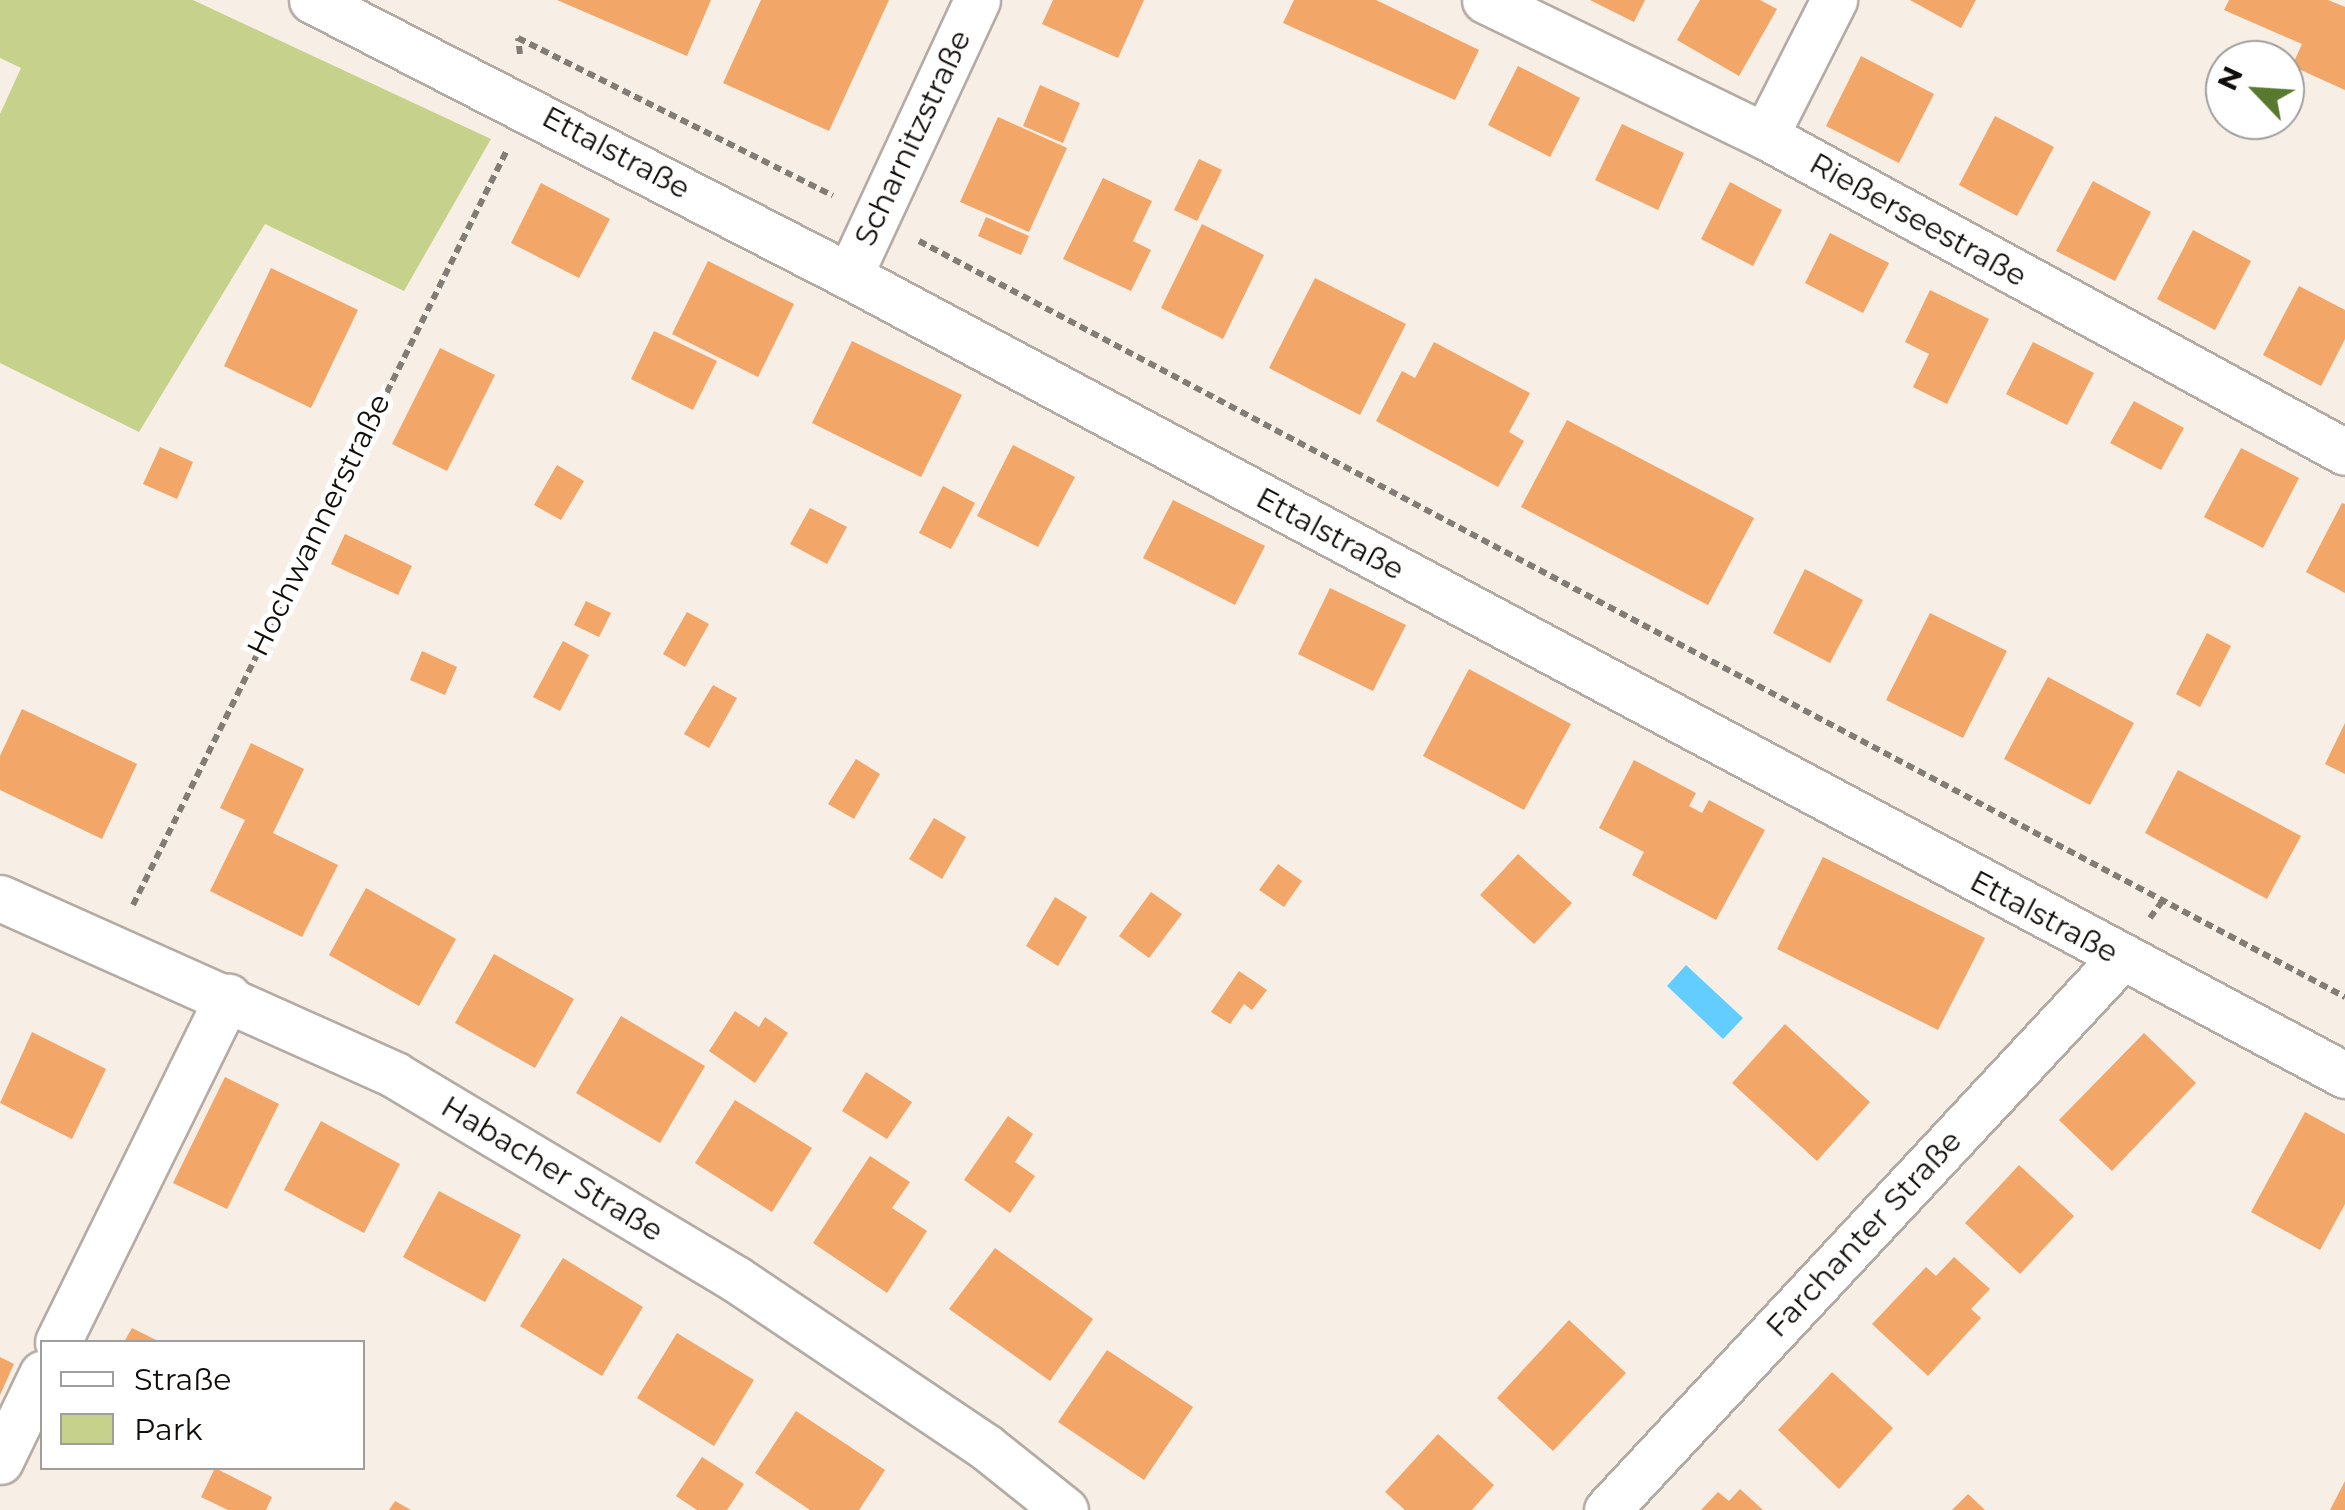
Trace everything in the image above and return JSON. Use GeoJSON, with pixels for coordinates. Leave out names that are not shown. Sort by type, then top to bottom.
{"type":"FeatureCollection","features":[{"type":"Feature","properties":{"kind":"street","name":"Ettalstraße"},"geometry":{"type":"LineString","coordinates":[[312,0],[528,107],[849,276],[2345,1075]]}},
{"type":"Feature","properties":{"kind":"street","name":"Scharnitzstraße"},"geometry":{"type":"LineString","coordinates":[[849,276],[978,0]]}},
{"type":"Feature","properties":{"kind":"street","name":"Rießerseestraße"},"geometry":{"type":"LineString","coordinates":[[1485,0],[1765,136],[2345,452]]}},
{"type":"Feature","properties":{"kind":"street"},"geometry":{"type":"LineString","coordinates":[[1765,136],[1834,0]]}},
{"type":"Feature","properties":{"kind":"street","name":"Habacher Straße"},"geometry":{"type":"LineString","coordinates":[[0,898],[113,945],[395,1075],[736,1279],[986,1447],[1064,1510]]}},
{"type":"Feature","properties":{"kind":"street","name":"Farchanter Straße"},"geometry":{"type":"LineString","coordinates":[[1608,1510],[2121,958]]}},
{"type":"Feature","properties":{"kind":"street"},"geometry":{"type":"LineString","coordinates":[[59,1340],[228,997]]}},
{"type":"Feature","properties":{"kind":"street"},"geometry":{"type":"LineString","coordinates":[[0,1461],[40,1378]]}},
{"type":"Feature","properties":{"kind":"path"},"geometry":{"type":"LineString","coordinates":[[528,107],[518,38],[876,218],[2345,997]]}},
{"type":"Feature","properties":{"kind":"path","name":"Hochwannerstraße"},"geometry":{"type":"LineString","coordinates":[[113,945],[528,107]]}},
{"type":"Feature","properties":{"kind":"green space"},"geometry":{"type":"Polygon","coordinates":[[[0,0],[193,0],[491,139],[404,291],[265,224],[139,432],[0,363],[0,114],[21,68],[0,58],[0,0]]]}},
{"type":"Feature","properties":{"kind":"water"},"geometry":{"type":"Polygon","coordinates":[[[1686,965],[1743,1018],[1723,1039],[1667,986],[1686,965]]]}},
{"type":"Feature","properties":{"kind":"building"},"geometry":{"type":"Polygon","coordinates":[[[557,0],[711,0],[687,56],[557,0]]]}},
{"type":"Feature","properties":{"kind":"building"},"geometry":{"type":"Polygon","coordinates":[[[761,0],[889,0],[829,131],[723,83],[761,0]]]}},
{"type":"Feature","properties":{"kind":"building"},"geometry":{"type":"Polygon","coordinates":[[[1053,0],[1144,0],[1118,58],[1042,24],[1053,0]]]}},
{"type":"Feature","properties":{"kind":"building"},"geometry":{"type":"Polygon","coordinates":[[[1294,0],[1376,0],[1479,50],[1455,100],[1283,23],[1294,0]]]}},
{"type":"Feature","properties":{"kind":"building"},"geometry":{"type":"Polygon","coordinates":[[[1590,0],[1645,0],[1634,22],[1590,0]]]}},
{"type":"Feature","properties":{"kind":"building"},"geometry":{"type":"Polygon","coordinates":[[[1700,0],[1760,0],[1777,9],[1739,76],[1677,40],[1700,0]]]}},
{"type":"Feature","properties":{"kind":"building"},"geometry":{"type":"Polygon","coordinates":[[[1910,0],[1976,0],[1961,28],[1910,0]]]}},
{"type":"Feature","properties":{"kind":"building"},"geometry":{"type":"Polygon","coordinates":[[[2229,0],[2328,0],[2345,7],[2345,90],[2305,72],[2305,40],[2293,40],[2224,10],[2229,0]]]}},
{"type":"Feature","properties":{"kind":"building"},"geometry":{"type":"Polygon","coordinates":[[[1861,56],[1934,94],[1899,163],[1826,126],[1861,56]]]}},
{"type":"Feature","properties":{"kind":"building"},"geometry":{"type":"Polygon","coordinates":[[[1518,66],[1580,98],[1550,157],[1488,125],[1518,66]]]}},
{"type":"Feature","properties":{"kind":"building"},"geometry":{"type":"Polygon","coordinates":[[[1040,85],[1080,103],[1063,143],[1023,126],[1040,85]]]}},
{"type":"Feature","properties":{"kind":"building"},"geometry":{"type":"Polygon","coordinates":[[[1995,116],[2054,147],[2017,216],[1959,185],[1995,116]]]}},
{"type":"Feature","properties":{"kind":"building"},"geometry":{"type":"Polygon","coordinates":[[[998,117],[1067,148],[1029,232],[960,202],[998,117]]]}},
{"type":"Feature","properties":{"kind":"building"},"geometry":{"type":"Polygon","coordinates":[[[1622,124],[1684,153],[1658,210],[1595,180],[1622,124]]]}},
{"type":"Feature","properties":{"kind":"building"},"geometry":{"type":"Polygon","coordinates":[[[1199,159],[1222,170],[1197,221],[1174,210],[1199,159]]]}},
{"type":"Feature","properties":{"kind":"building"},"geometry":{"type":"Polygon","coordinates":[[[1103,178],[1152,201],[1133,241],[1151,250],[1131,291],[1063,259],[1103,178]]]}},
{"type":"Feature","properties":{"kind":"building"},"geometry":{"type":"Polygon","coordinates":[[[2093,181],[2151,212],[2115,281],[2056,251],[2093,181]]]}},
{"type":"Feature","properties":{"kind":"building"},"geometry":{"type":"Polygon","coordinates":[[[1730,182],[1782,210],[1753,266],[1701,239],[1730,182]]]}},
{"type":"Feature","properties":{"kind":"building"},"geometry":{"type":"Polygon","coordinates":[[[541,183],[610,219],[579,278],[511,243],[541,183]]]}},
{"type":"Feature","properties":{"kind":"building"},"geometry":{"type":"Polygon","coordinates":[[[986,217],[1029,236],[1021,255],[978,236],[986,217]]]}},
{"type":"Feature","properties":{"kind":"building"},"geometry":{"type":"Polygon","coordinates":[[[1202,224],[1264,255],[1223,339],[1161,308],[1202,224]]]}},
{"type":"Feature","properties":{"kind":"building"},"geometry":{"type":"Polygon","coordinates":[[[2193,230],[2251,261],[2215,330],[2157,299],[2193,230]]]}},
{"type":"Feature","properties":{"kind":"building"},"geometry":{"type":"Polygon","coordinates":[[[1830,233],[1889,263],[1863,313],[1805,283],[1830,233]]]}},
{"type":"Feature","properties":{"kind":"building"},"geometry":{"type":"Polygon","coordinates":[[[708,261],[794,304],[758,377],[672,334],[708,261]]]}},
{"type":"Feature","properties":{"kind":"building"},"geometry":{"type":"Polygon","coordinates":[[[271,268],[358,310],[311,408],[224,366],[271,268]]]}},
{"type":"Feature","properties":{"kind":"building"},"geometry":{"type":"Polygon","coordinates":[[[1315,278],[1406,324],[1360,415],[1269,368],[1315,278]]]}},
{"type":"Feature","properties":{"kind":"building"},"geometry":{"type":"Polygon","coordinates":[[[2299,286],[2345,310],[2345,339],[2321,386],[2263,355],[2299,286]]]}},
{"type":"Feature","properties":{"kind":"building"},"geometry":{"type":"Polygon","coordinates":[[[1930,290],[1989,319],[1947,404],[1913,387],[1929,354],[1905,342],[1930,290]]]}},
{"type":"Feature","properties":{"kind":"building"},"geometry":{"type":"Polygon","coordinates":[[[654,331],[717,361],[693,410],[631,379],[654,331]]]}},
{"type":"Feature","properties":{"kind":"building"},"geometry":{"type":"Polygon","coordinates":[[[852,341],[962,395],[921,477],[812,423],[852,341]]]}},
{"type":"Feature","properties":{"kind":"building"},"geometry":{"type":"Polygon","coordinates":[[[1434,342],[1530,393],[1509,432],[1524,441],[1498,487],[1376,421],[1402,371],[1415,378],[1434,342]]]}},
{"type":"Feature","properties":{"kind":"building"},"geometry":{"type":"Polygon","coordinates":[[[2033,342],[2094,373],[2067,425],[2006,394],[2033,342]]]}},
{"type":"Feature","properties":{"kind":"building"},"geometry":{"type":"Polygon","coordinates":[[[440,348],[495,375],[447,471],[392,444],[440,348]]]}},
{"type":"Feature","properties":{"kind":"building"},"geometry":{"type":"Polygon","coordinates":[[[2134,401],[2184,428],[2161,470],[2110,443],[2134,401]]]}},
{"type":"Feature","properties":{"kind":"building"},"geometry":{"type":"Polygon","coordinates":[[[1567,420],[1754,518],[1708,605],[1521,507],[1567,420]]]}},
{"type":"Feature","properties":{"kind":"building"},"geometry":{"type":"Polygon","coordinates":[[[1013,445],[1075,477],[1038,547],[977,516],[1013,445]]]}},
{"type":"Feature","properties":{"kind":"building"},"geometry":{"type":"Polygon","coordinates":[[[160,447],[193,462],[177,499],[143,484],[160,447]]]}},
{"type":"Feature","properties":{"kind":"building"},"geometry":{"type":"Polygon","coordinates":[[[2241,448],[2299,478],[2263,548],[2204,517],[2241,448]]]}},
{"type":"Feature","properties":{"kind":"building"},"geometry":{"type":"Polygon","coordinates":[[[557,465],[584,481],[561,520],[534,505],[557,465]]]}},
{"type":"Feature","properties":{"kind":"building"},"geometry":{"type":"Polygon","coordinates":[[[943,486],[975,503],[951,549],[919,533],[943,486]]]}},
{"type":"Feature","properties":{"kind":"building"},"geometry":{"type":"Polygon","coordinates":[[[1173,500],[1265,546],[1235,605],[1143,558],[1173,500]]]}},
{"type":"Feature","properties":{"kind":"building"},"geometry":{"type":"Polygon","coordinates":[[[2342,503],[2345,504],[2345,593],[2306,572],[2342,503]]]}},
{"type":"Feature","properties":{"kind":"building"},"geometry":{"type":"Polygon","coordinates":[[[810,508],[847,527],[827,564],[790,544],[810,508]]]}},
{"type":"Feature","properties":{"kind":"building"},"geometry":{"type":"Polygon","coordinates":[[[345,534],[412,566],[398,595],[331,564],[345,534]]]}},
{"type":"Feature","properties":{"kind":"building"},"geometry":{"type":"Polygon","coordinates":[[[1805,569],[1863,600],[1830,663],[1773,633],[1805,569]]]}},
{"type":"Feature","properties":{"kind":"building"},"geometry":{"type":"Polygon","coordinates":[[[1330,588],[1406,625],[1373,691],[1298,654],[1330,588]]]}},
{"type":"Feature","properties":{"kind":"building"},"geometry":{"type":"Polygon","coordinates":[[[586,601],[611,613],[599,637],[574,625],[586,601]]]}},
{"type":"Feature","properties":{"kind":"building"},"geometry":{"type":"Polygon","coordinates":[[[687,612],[709,624],[685,667],[663,654],[687,612]]]}},
{"type":"Feature","properties":{"kind":"building"},"geometry":{"type":"Polygon","coordinates":[[[1930,613],[2007,651],[1963,738],[1886,700],[1930,613]]]}},
{"type":"Feature","properties":{"kind":"building"},"geometry":{"type":"Polygon","coordinates":[[[2207,633],[2231,646],[2200,707],[2176,694],[2207,633]]]}},
{"type":"Feature","properties":{"kind":"building"},"geometry":{"type":"Polygon","coordinates":[[[563,641],[589,655],[560,711],[533,697],[563,641]]]}},
{"type":"Feature","properties":{"kind":"building"},"geometry":{"type":"Polygon","coordinates":[[[422,651],[457,667],[445,695],[410,680],[422,651]]]}},
{"type":"Feature","properties":{"kind":"building"},"geometry":{"type":"Polygon","coordinates":[[[1469,669],[1571,724],[1524,810],[1423,756],[1469,669]]]}},
{"type":"Feature","properties":{"kind":"building"},"geometry":{"type":"Polygon","coordinates":[[[2048,677],[2134,723],[2090,805],[2004,759],[2048,677]]]}},
{"type":"Feature","properties":{"kind":"building"},"geometry":{"type":"Polygon","coordinates":[[[713,685],[737,698],[709,748],[684,734],[713,685]]]}},
{"type":"Feature","properties":{"kind":"building"},"geometry":{"type":"Polygon","coordinates":[[[22,709],[137,764],[102,839],[0,790],[0,756],[22,709]]]}},
{"type":"Feature","properties":{"kind":"building"},"geometry":{"type":"Polygon","coordinates":[[[2345,723],[2345,774],[2325,764],[2345,723]]]}},
{"type":"Feature","properties":{"kind":"building"},"geometry":{"type":"Polygon","coordinates":[[[251,743],[304,769],[273,833],[338,865],[302,937],[210,891],[245,820],[220,808],[251,743]]]}},
{"type":"Feature","properties":{"kind":"building"},"geometry":{"type":"Polygon","coordinates":[[[856,759],[880,774],[854,819],[828,804],[856,759]]]}},
{"type":"Feature","properties":{"kind":"building"},"geometry":{"type":"Polygon","coordinates":[[[1634,760],[1696,793],[1689,806],[1702,813],[1709,800],[1765,830],[1716,920],[1632,875],[1644,852],[1599,828],[1634,760]]]}},
{"type":"Feature","properties":{"kind":"building"},"geometry":{"type":"Polygon","coordinates":[[[2178,770],[2301,836],[2267,899],[2145,833],[2178,770]]]}},
{"type":"Feature","properties":{"kind":"building"},"geometry":{"type":"Polygon","coordinates":[[[934,818],[966,837],[942,879],[909,859],[934,818]]]}},
{"type":"Feature","properties":{"kind":"building"},"geometry":{"type":"Polygon","coordinates":[[[1518,854],[1572,903],[1534,944],[1480,895],[1518,854]]]}},
{"type":"Feature","properties":{"kind":"building"},"geometry":{"type":"Polygon","coordinates":[[[1823,857],[1985,938],[1938,1030],[1777,949],[1823,857]]]}},
{"type":"Feature","properties":{"kind":"building"},"geometry":{"type":"Polygon","coordinates":[[[1278,864],[1302,881],[1284,907],[1259,890],[1278,864]]]}},
{"type":"Feature","properties":{"kind":"building"},"geometry":{"type":"Polygon","coordinates":[[[366,888],[456,939],[419,1006],[329,955],[366,888]]]}},
{"type":"Feature","properties":{"kind":"building"},"geometry":{"type":"Polygon","coordinates":[[[1151,892],[1182,914],[1149,958],[1119,936],[1151,892]]]}},
{"type":"Feature","properties":{"kind":"building"},"geometry":{"type":"Polygon","coordinates":[[[1055,897],[1087,917],[1058,966],[1026,946],[1055,897]]]}},
{"type":"Feature","properties":{"kind":"building"},"geometry":{"type":"Polygon","coordinates":[[[494,954],[574,999],[535,1068],[455,1023],[494,954]]]}},
{"type":"Feature","properties":{"kind":"building"},"geometry":{"type":"Polygon","coordinates":[[[1239,971],[1267,990],[1252,1010],[1244,1004],[1230,1024],[1211,1012],[1239,971]]]}},
{"type":"Feature","properties":{"kind":"building"},"geometry":{"type":"Polygon","coordinates":[[[735,1011],[759,1027],[765,1017],[788,1033],[755,1083],[709,1051],[735,1011]]]}},
{"type":"Feature","properties":{"kind":"building"},"geometry":{"type":"Polygon","coordinates":[[[621,1016],[705,1066],[660,1143],[576,1093],[621,1016]]]}},
{"type":"Feature","properties":{"kind":"building"},"geometry":{"type":"Polygon","coordinates":[[[1785,1024],[1870,1102],[1817,1161],[1732,1083],[1785,1024]]]}},
{"type":"Feature","properties":{"kind":"building"},"geometry":{"type":"Polygon","coordinates":[[[32,1032],[106,1069],[72,1139],[0,1103],[32,1032]]]}},
{"type":"Feature","properties":{"kind":"building"},"geometry":{"type":"Polygon","coordinates":[[[2144,1033],[2196,1083],[2112,1171],[2059,1120],[2144,1033]]]}},
{"type":"Feature","properties":{"kind":"building"},"geometry":{"type":"Polygon","coordinates":[[[866,1072],[912,1102],[887,1139],[842,1111],[866,1072]]]}},
{"type":"Feature","properties":{"kind":"building"},"geometry":{"type":"Polygon","coordinates":[[[225,1077],[279,1104],[227,1209],[173,1183],[225,1077]]]}},
{"type":"Feature","properties":{"kind":"building"},"geometry":{"type":"Polygon","coordinates":[[[735,1100],[812,1148],[772,1212],[695,1163],[735,1100]]]}},
{"type":"Feature","properties":{"kind":"building"},"geometry":{"type":"Polygon","coordinates":[[[2305,1112],[2345,1134],[2345,1204],[2320,1250],[2251,1212],[2305,1112]]]}},
{"type":"Feature","properties":{"kind":"building"},"geometry":{"type":"Polygon","coordinates":[[[1008,1116],[1033,1134],[1015,1162],[1035,1176],[1010,1213],[964,1180],[1008,1116]]]}},
{"type":"Feature","properties":{"kind":"building"},"geometry":{"type":"Polygon","coordinates":[[[321,1121],[400,1164],[364,1233],[284,1190],[321,1121]]]}},
{"type":"Feature","properties":{"kind":"building"},"geometry":{"type":"Polygon","coordinates":[[[870,1156],[910,1182],[892,1208],[927,1231],[887,1293],[813,1243],[870,1156]]]}},
{"type":"Feature","properties":{"kind":"building"},"geometry":{"type":"Polygon","coordinates":[[[2019,1165],[2074,1216],[2020,1274],[1965,1223],[2019,1165]]]}},
{"type":"Feature","properties":{"kind":"building"},"geometry":{"type":"Polygon","coordinates":[[[439,1191],[521,1235],[485,1302],[403,1257],[439,1191]]]}},
{"type":"Feature","properties":{"kind":"building"},"geometry":{"type":"Polygon","coordinates":[[[995,1248],[1093,1319],[1050,1381],[949,1309],[995,1248]]]}},
{"type":"Feature","properties":{"kind":"building"},"geometry":{"type":"Polygon","coordinates":[[[1954,1257],[1990,1289],[1971,1309],[1981,1318],[1928,1376],[1872,1324],[1926,1267],[1936,1276],[1954,1257]]]}},
{"type":"Feature","properties":{"kind":"building"},"geometry":{"type":"Polygon","coordinates":[[[563,1258],[643,1307],[602,1376],[520,1326],[563,1258]]]}},
{"type":"Feature","properties":{"kind":"building"},"geometry":{"type":"Polygon","coordinates":[[[1569,1320],[1626,1373],[1553,1451],[1497,1398],[1569,1320]]]}},
{"type":"Feature","properties":{"kind":"building"},"geometry":{"type":"Polygon","coordinates":[[[132,1328],[156,1340],[125,1340],[132,1328]]]}},
{"type":"Feature","properties":{"kind":"building"},"geometry":{"type":"Polygon","coordinates":[[[677,1333],[754,1380],[714,1446],[637,1398],[677,1333]]]}},
{"type":"Feature","properties":{"kind":"building"},"geometry":{"type":"Polygon","coordinates":[[[1107,1350],[1193,1407],[1144,1480],[1058,1422],[1107,1350]]]}},
{"type":"Feature","properties":{"kind":"building"},"geometry":{"type":"Polygon","coordinates":[[[0,1357],[14,1364],[0,1395],[0,1357]]]}},
{"type":"Feature","properties":{"kind":"building"},"geometry":{"type":"Polygon","coordinates":[[[1832,1372],[1893,1428],[1839,1489],[1778,1430],[1832,1372]]]}},
{"type":"Feature","properties":{"kind":"building"},"geometry":{"type":"Polygon","coordinates":[[[796,1411],[885,1470],[859,1510],[810,1510],[755,1473],[796,1411]]]}},
{"type":"Feature","properties":{"kind":"building"},"geometry":{"type":"Polygon","coordinates":[[[1438,1434],[1494,1485],[1472,1510],[1405,1510],[1385,1492],[1438,1434]]]}},
{"type":"Feature","properties":{"kind":"building"},"geometry":{"type":"Polygon","coordinates":[[[702,1457],[744,1484],[727,1510],[697,1510],[676,1496],[702,1457]]]}},
{"type":"Feature","properties":{"kind":"building"},"geometry":{"type":"Polygon","coordinates":[[[214,1470],[219,1470],[272,1497],[266,1510],[228,1510],[201,1497],[214,1470]]]}},
{"type":"Feature","properties":{"kind":"building"},"geometry":{"type":"Polygon","coordinates":[[[2345,1481],[2345,1510],[2330,1510],[2345,1481]]]}},
{"type":"Feature","properties":{"kind":"building"},"geometry":{"type":"Polygon","coordinates":[[[1740,1489],[1763,1510],[1701,1510],[1718,1492],[1729,1501],[1740,1489]]]}},
{"type":"Feature","properties":{"kind":"building"},"geometry":{"type":"Polygon","coordinates":[[[1968,1494],[1985,1510],[1952,1510],[1968,1494]]]}},
{"type":"Feature","properties":{"kind":"building"},"geometry":{"type":"Polygon","coordinates":[[[395,1501],[411,1510],[389,1510],[395,1501]]]}}]}
